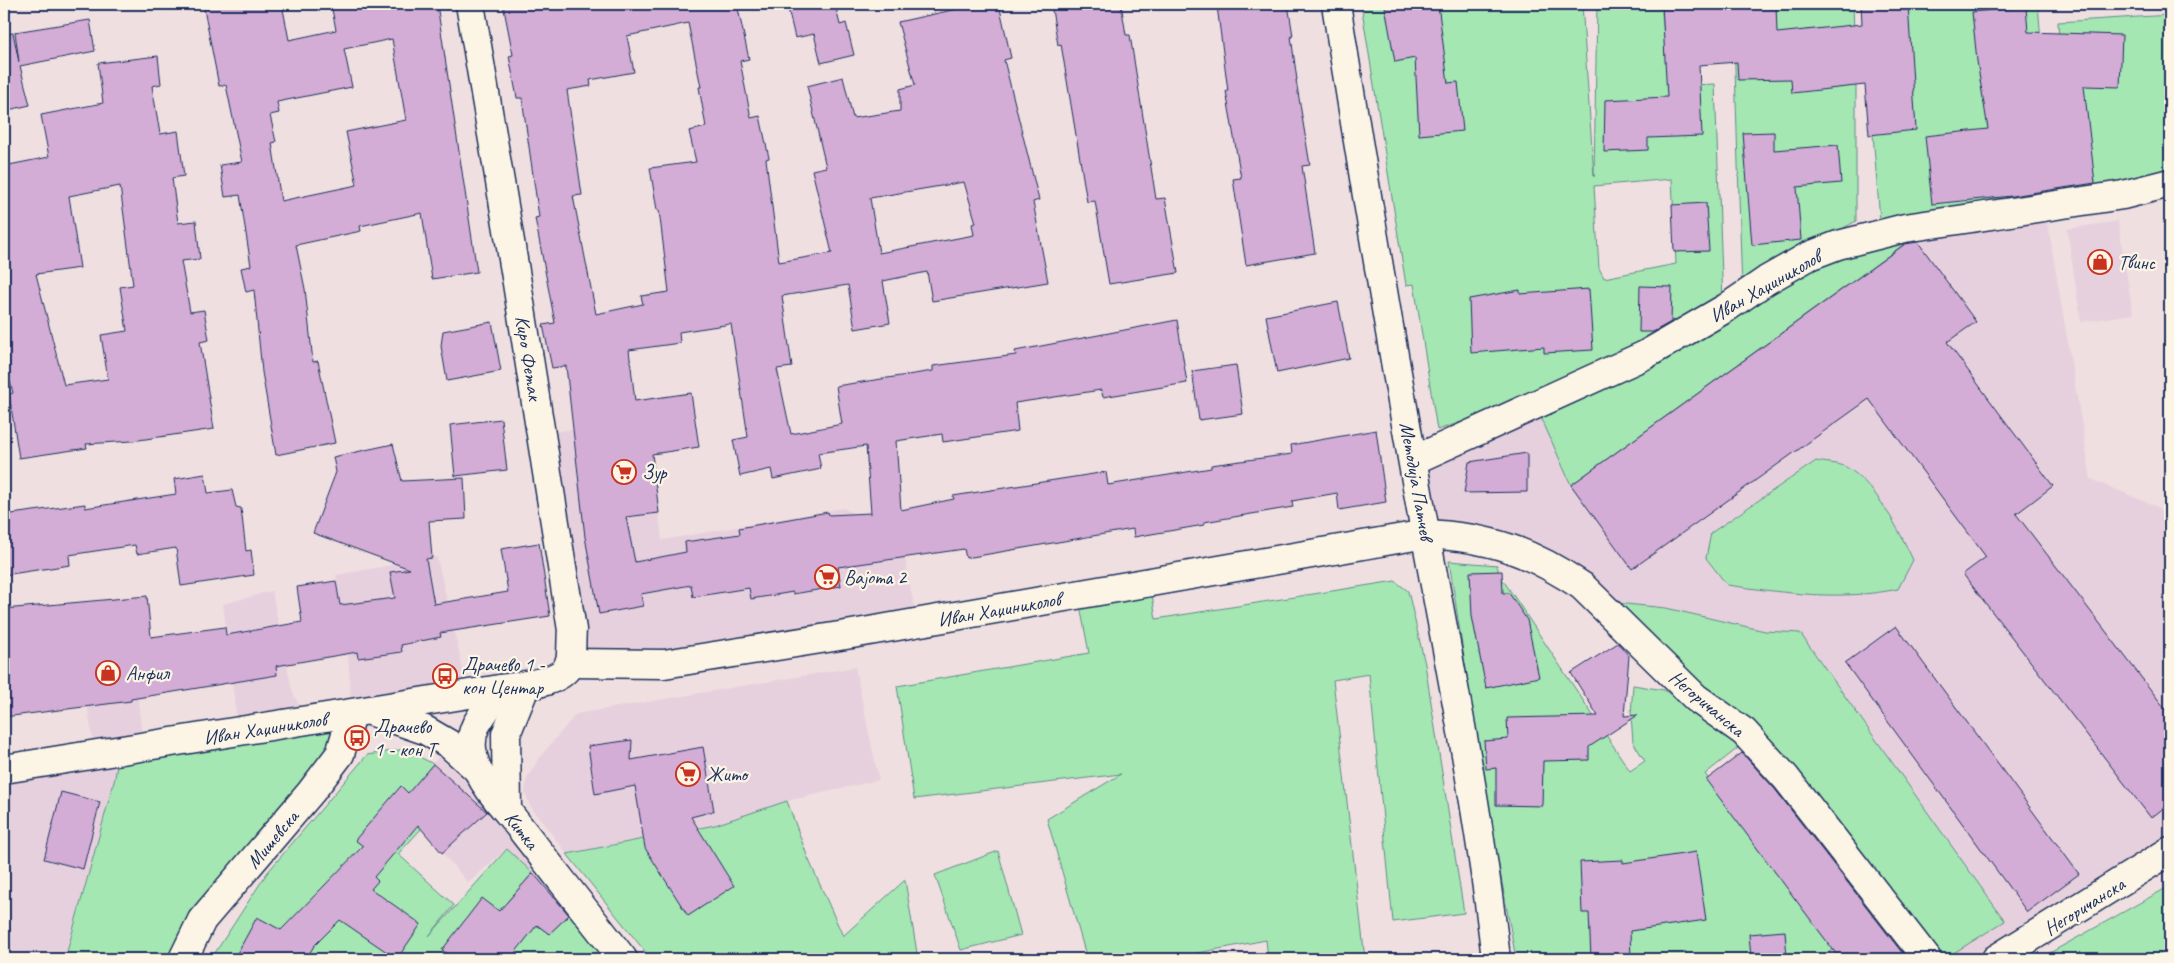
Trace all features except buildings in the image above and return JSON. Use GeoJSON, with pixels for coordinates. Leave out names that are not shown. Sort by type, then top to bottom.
{"type":"FeatureCollection","features":[{"type":"Feature","properties":{"kind":"street","name":"Киро Фетак"},"geometry":{"type":"LineString","coordinates":[[470,4],[572,630],[570,663]]}},
{"type":"Feature","properties":{"kind":"street","name":"Методија Патчев"},"geometry":{"type":"LineString","coordinates":[[1336,4],[1376,258],[1414,460],[1487,877],[1496,959]]}},
{"type":"Feature","properties":{"kind":"street","name":"Иван Хаџиниколов"},"geometry":{"type":"LineString","coordinates":[[1414,460],[1645,355],[1726,308],[1767,280],[1809,256],[1838,245],[1906,228],[2113,196],[2170,183]]}},
{"type":"Feature","properties":{"kind":"street","name":"Иван Хаџиниколов"},"geometry":{"type":"LineString","coordinates":[[570,663],[664,664],[873,630],[1426,534]]}},
{"type":"Feature","properties":{"kind":"street","name":"Негоричанска"},"geometry":{"type":"LineString","coordinates":[[1426,534],[1463,536],[1502,544],[1561,572],[1582,586],[1696,698],[1744,732],[1786,778],[1927,959]]}},
{"type":"Feature","properties":{"kind":"street"},"geometry":{"type":"LineString","coordinates":[[507,811],[506,734],[513,687],[547,681],[560,674],[570,663]]}},
{"type":"Feature","properties":{"kind":"street","name":"Иван Хаџиниколов"},"geometry":{"type":"LineString","coordinates":[[4,769],[513,687]]}},
{"type":"Feature","properties":{"kind":"street","name":"Китка"},"geometry":{"type":"LineString","coordinates":[[513,687],[475,727],[472,740],[477,769],[487,789],[507,811],[623,959]]}},
{"type":"Feature","properties":{"kind":"street"},"geometry":{"type":"LineString","coordinates":[[361,712],[425,730],[449,744],[477,769]]}},
{"type":"Feature","properties":{"kind":"street","name":"Мишевска"},"geometry":{"type":"LineString","coordinates":[[183,959],[202,920],[312,792],[340,754],[361,712]]}},
{"type":"Feature","properties":{"kind":"street","name":"Негоричанска"},"geometry":{"type":"LineString","coordinates":[[1996,959],[2170,851]]}},
{"type":"Feature","properties":{"kind":"shaded area"},"geometry":{"type":"Polygon","coordinates":[[[2045,207],[2091,479],[2158,507],[2170,534],[2170,851],[1996,959],[1927,959],[1786,778],[1582,586],[1426,534],[1414,460],[1809,256],[2045,207]]]}},
{"type":"Feature","properties":{"kind":"shaded area"},"geometry":{"type":"Polygon","coordinates":[[[2118,221],[2133,314],[2081,322],[2067,229],[2118,221]]]}},
{"type":"Feature","properties":{"kind":"shaded area"},"geometry":{"type":"Polygon","coordinates":[[[648,421],[662,540],[843,508],[856,514],[901,510],[905,557],[917,623],[569,663],[541,433],[648,421]]]}},
{"type":"Feature","properties":{"kind":"shaded area"},"geometry":{"type":"Polygon","coordinates":[[[437,557],[469,695],[352,714],[348,654],[336,575],[437,557]]]}},
{"type":"Feature","properties":{"kind":"shaded area"},"geometry":{"type":"Polygon","coordinates":[[[272,591],[292,690],[306,721],[238,732],[223,604],[272,591]]]}},
{"type":"Feature","properties":{"kind":"shaded area"},"geometry":{"type":"Polygon","coordinates":[[[855,667],[879,780],[787,801],[715,825],[567,854],[530,806],[525,792],[527,778],[539,758],[576,714],[855,667]]]}},
{"type":"Feature","properties":{"kind":"shaded area"},"geometry":{"type":"Polygon","coordinates":[[[138,698],[143,747],[119,751],[115,778],[65,959],[4,959],[4,769],[95,755],[87,704],[138,698]]]}},
{"type":"Feature","properties":{"kind":"shaded area"},"geometry":{"type":"Polygon","coordinates":[[[449,744],[574,910],[549,934],[507,902],[507,849],[468,883],[421,828],[434,814],[411,790],[449,744]]]}},
{"type":"Feature","properties":{"kind":"green space"},"geometry":{"type":"Polygon","coordinates":[[[1361,4],[1582,4],[1594,177],[1597,4],[1716,4],[1716,9],[1662,12],[1668,86],[1715,84],[1723,304],[1767,280],[1914,237],[1571,485],[1536,406],[1541,396],[1437,430],[1414,284],[1406,285],[1361,4]],[[1672,179],[1594,186],[1599,268],[1604,278],[1676,264],[1672,179]]]}},
{"type":"Feature","properties":{"kind":"green space"},"geometry":{"type":"Polygon","coordinates":[[[1733,4],[1853,4],[1856,89],[1856,221],[1803,251],[1742,293],[1733,4]]]}},
{"type":"Feature","properties":{"kind":"green space"},"geometry":{"type":"Polygon","coordinates":[[[1868,4],[2038,4],[2042,53],[2039,105],[2047,195],[1938,209],[1880,220],[1869,85],[1868,4]]]}},
{"type":"Feature","properties":{"kind":"green space"},"geometry":{"type":"Polygon","coordinates":[[[2170,15],[2170,174],[2066,194],[2058,22],[2170,15]]]}},
{"type":"Feature","properties":{"kind":"green space"},"geometry":{"type":"Polygon","coordinates":[[[1816,461],[1846,467],[1867,484],[1877,496],[1901,535],[1913,560],[1898,589],[1855,595],[1834,595],[1791,593],[1727,585],[1706,558],[1711,533],[1816,461]]]}},
{"type":"Feature","properties":{"kind":"green space"},"geometry":{"type":"Polygon","coordinates":[[[1449,561],[1497,565],[1499,574],[1630,771],[1645,761],[1633,742],[1631,715],[1633,685],[1664,690],[1742,745],[1705,774],[1835,948],[1819,959],[1516,959],[1482,774],[1449,561]]]}},
{"type":"Feature","properties":{"kind":"green space"},"geometry":{"type":"Polygon","coordinates":[[[1395,581],[1408,591],[1425,664],[1464,913],[1393,922],[1369,674],[1333,680],[1365,959],[1268,959],[1266,940],[1166,959],[1087,959],[1047,819],[1121,774],[914,799],[897,686],[1089,653],[1078,595],[1150,583],[1156,619],[1395,581]]]}},
{"type":"Feature","properties":{"kind":"green space"},"geometry":{"type":"Polygon","coordinates":[[[1606,602],[1666,608],[1765,631],[1800,633],[2005,921],[1944,959],[1606,602]]]}},
{"type":"Feature","properties":{"kind":"green space"},"geometry":{"type":"Polygon","coordinates":[[[352,714],[183,959],[65,959],[115,778],[119,751],[352,714]]]}},
{"type":"Feature","properties":{"kind":"green space"},"geometry":{"type":"Polygon","coordinates":[[[405,749],[433,764],[411,790],[434,815],[398,854],[454,905],[429,936],[507,849],[533,873],[507,902],[549,934],[574,910],[607,959],[211,959],[267,873],[367,755],[405,749]]]}},
{"type":"Feature","properties":{"kind":"green space"},"geometry":{"type":"Polygon","coordinates":[[[787,801],[808,858],[843,936],[905,880],[918,959],[651,959],[567,854],[715,825],[787,801]]]}},
{"type":"Feature","properties":{"kind":"green space"},"geometry":{"type":"Polygon","coordinates":[[[998,851],[1021,935],[961,950],[935,875],[998,851]]]}},
{"type":"Feature","properties":{"kind":"green space"},"geometry":{"type":"Polygon","coordinates":[[[2170,886],[2170,959],[2039,959],[2170,886]]]}},
{"type":"Feature","properties":{"kind":"place","name":"Твинс"},"geometry":{"type":"Point","coordinates":[2100,262]}},
{"type":"Feature","properties":{"kind":"place","name":"Зур"},"geometry":{"type":"Point","coordinates":[624,472]}},
{"type":"Feature","properties":{"kind":"place","name":"Вајота 2"},"geometry":{"type":"Point","coordinates":[827,577]}},
{"type":"Feature","properties":{"kind":"place","name":"Анфил"},"geometry":{"type":"Point","coordinates":[108,673]}},
{"type":"Feature","properties":{"kind":"place","name":"Драчево 1 - кон Центар"},"geometry":{"type":"Point","coordinates":[445,676]}},
{"type":"Feature","properties":{"kind":"place","name":"Драчево 1 - кон T"},"geometry":{"type":"Point","coordinates":[357,738]}},
{"type":"Feature","properties":{"kind":"place","name":"Жито"},"geometry":{"type":"Point","coordinates":[688,774]}}]}
